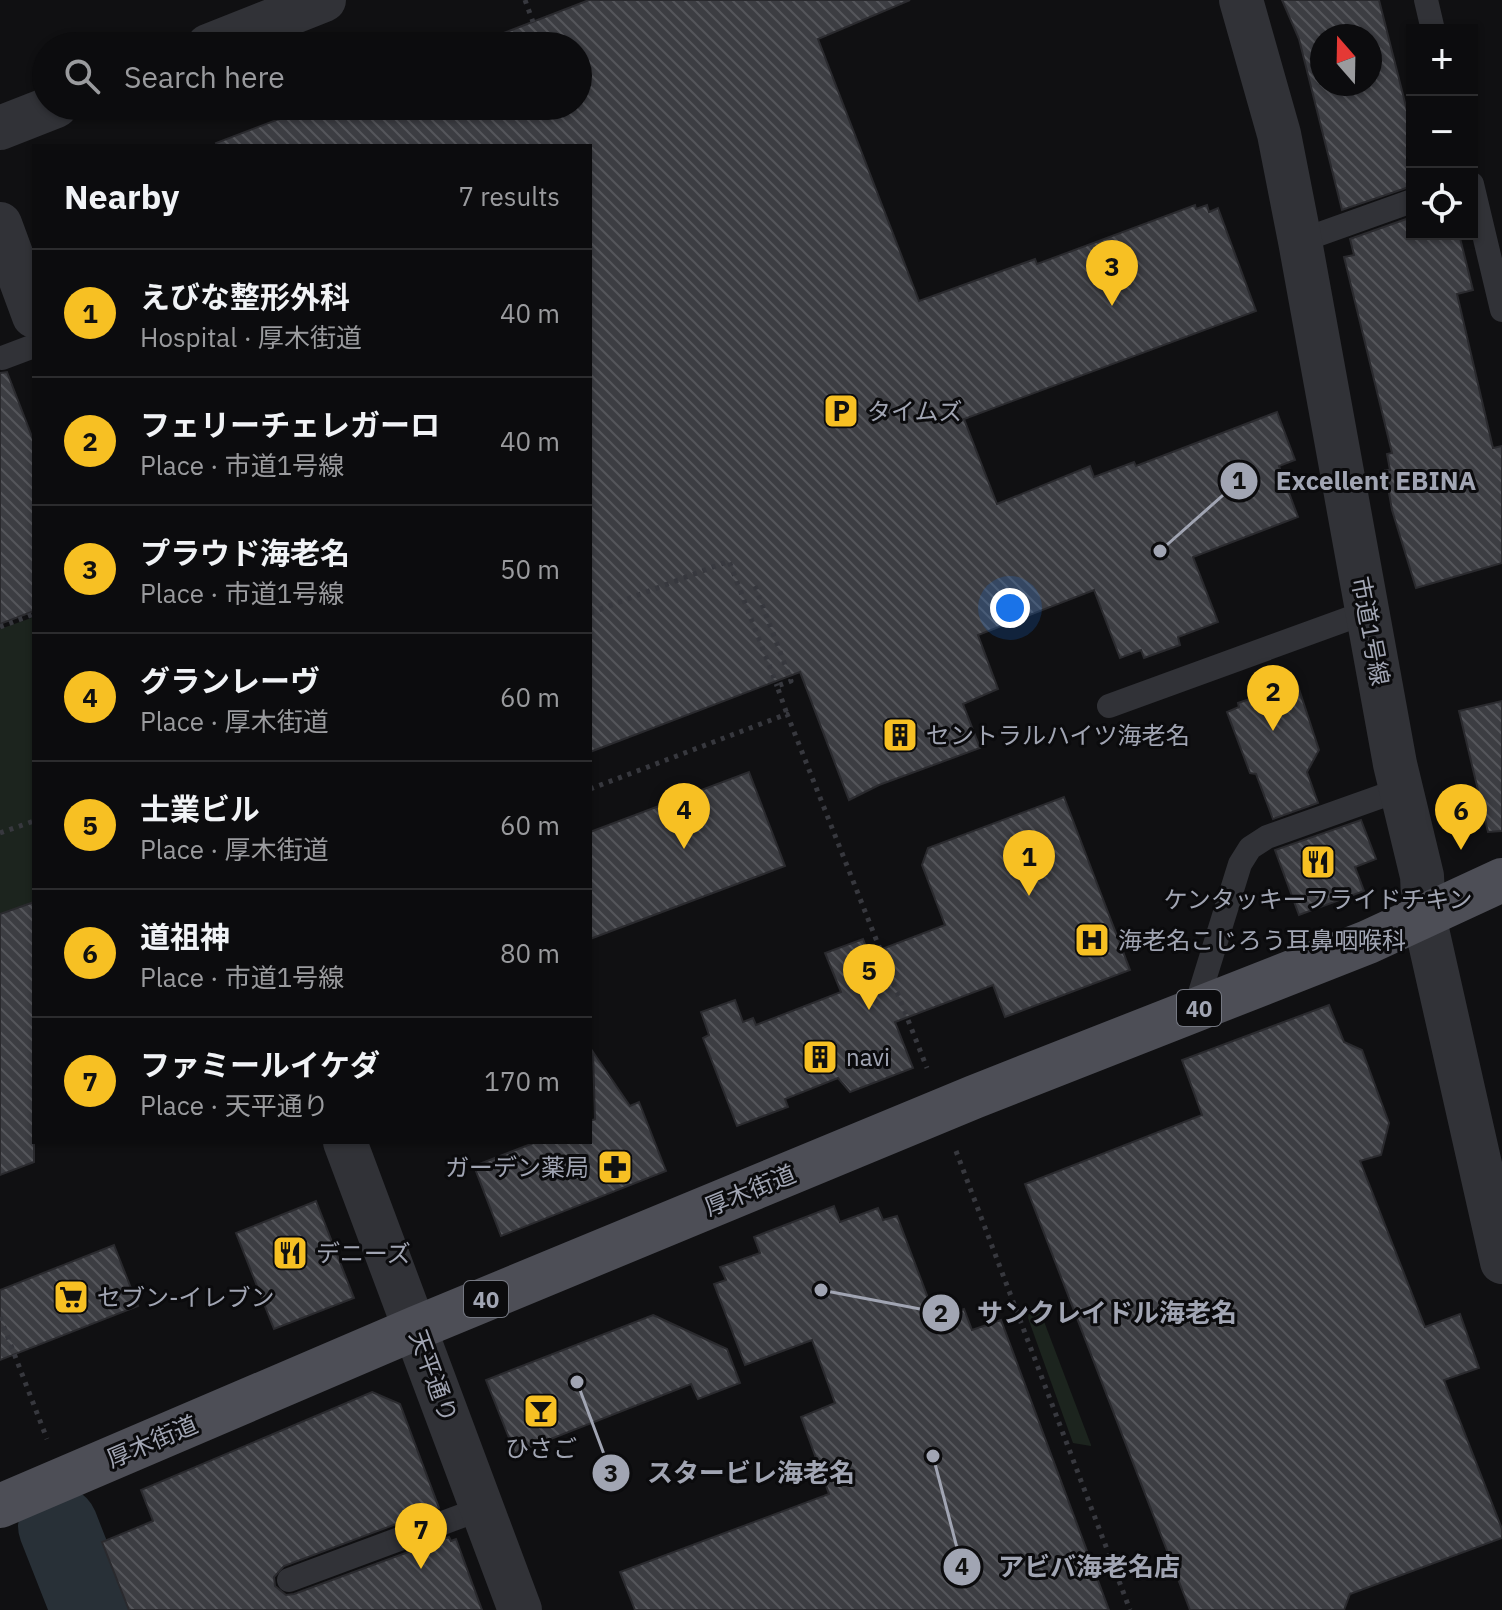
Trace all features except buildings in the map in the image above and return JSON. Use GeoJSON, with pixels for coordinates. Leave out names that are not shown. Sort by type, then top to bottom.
{"type":"FeatureCollection","features":[{"type":"Feature","properties":{"kind":"main road","name":"厚木街道"},"geometry":{"type":"LineString","coordinates":[[0,1506],[416,1328],[1424,916],[1502,880]]}},
{"type":"Feature","properties":{"kind":"street"},"geometry":{"type":"LineString","coordinates":[[243,32],[324,0]]}},
{"type":"Feature","properties":{"kind":"street","name":"市道1号線"},"geometry":{"type":"LineString","coordinates":[[1241,0],[1279,134],[1367,612],[1422,876],[1424,916],[1502,1262]]}},
{"type":"Feature","properties":{"kind":"street"},"geometry":{"type":"LineString","coordinates":[[0,128],[32,115]]}},
{"type":"Feature","properties":{"kind":"street"},"geometry":{"type":"LineString","coordinates":[[0,224],[32,311]]}},
{"type":"Feature","properties":{"kind":"street","name":"天平通り"},"geometry":{"type":"LineString","coordinates":[[346,1144],[520,1610]]}},
{"type":"Feature","properties":{"kind":"lane"},"geometry":{"type":"LineString","coordinates":[[1426,0],[1432,24]]}},
{"type":"Feature","properties":{"kind":"lane"},"geometry":{"type":"LineString","coordinates":[[1300,241],[1406,203]]}},
{"type":"Feature","properties":{"kind":"lane"},"geometry":{"type":"LineString","coordinates":[[1478,209],[1502,310]]}},
{"type":"Feature","properties":{"kind":"lane"},"geometry":{"type":"LineString","coordinates":[[2,358],[32,347]]}},
{"type":"Feature","properties":{"kind":"lane"},"geometry":{"type":"LineString","coordinates":[[1109,706],[1367,612]]}},
{"type":"Feature","properties":{"kind":"lane"},"geometry":{"type":"LineString","coordinates":[[1195,1009],[1240,864],[1250,848],[1330,813],[1402,789]]}},
{"type":"Feature","properties":{"kind":"lane"},"geometry":{"type":"LineString","coordinates":[[289,1580],[483,1508]]}},
{"type":"Feature","properties":{"kind":"path"},"geometry":{"type":"LineString","coordinates":[[525,0],[533,22]]}},
{"type":"Feature","properties":{"kind":"path"},"geometry":{"type":"LineString","coordinates":[[592,612],[729,561],[929,1072]]}},
{"type":"Feature","properties":{"kind":"path"},"geometry":{"type":"LineString","coordinates":[[755,586],[791,681],[777,686]]}},
{"type":"Feature","properties":{"kind":"path"},"geometry":{"type":"LineString","coordinates":[[0,627],[32,615]]}},
{"type":"Feature","properties":{"kind":"path"},"geometry":{"type":"LineString","coordinates":[[592,788],[787,714]]}},
{"type":"Feature","properties":{"kind":"path"},"geometry":{"type":"LineString","coordinates":[[0,833],[32,822]]}},
{"type":"Feature","properties":{"kind":"path"},"geometry":{"type":"LineString","coordinates":[[955,1149],[1130,1610]]}},
{"type":"Feature","properties":{"kind":"path"},"geometry":{"type":"LineString","coordinates":[[0,1317],[50,1448]]}},
{"type":"Feature","properties":{"kind":"shaded area"},"geometry":{"type":"Polygon","coordinates":[[[32,618],[32,903],[0,914],[0,629],[32,618]]]}},
{"type":"Feature","properties":{"kind":"shaded area"},"geometry":{"type":"Polygon","coordinates":[[[1037,1303],[1091,1446],[1073,1443],[1028,1318],[1030,1308],[1037,1303]]]}},
{"type":"Feature","properties":{"kind":"waterway"},"geometry":{"type":"LineString","coordinates":[[58,1526],[91,1610]]}},
{"type":"Feature","properties":{"kind":"place","name":"プラウド海老名"},"geometry":{"type":"Point","coordinates":[1112,306]}},
{"type":"Feature","properties":{"kind":"place","name":"タイムズ"},"geometry":{"type":"Point","coordinates":[841,411]}},
{"type":"Feature","properties":{"kind":"place","name":"Excellent EBINA"},"geometry":{"type":"Point","coordinates":[1160,551]}},
{"type":"Feature","properties":{"kind":"place","name":"フェリーチェレガーロ"},"geometry":{"type":"Point","coordinates":[1273,731]}},
{"type":"Feature","properties":{"kind":"place","name":"セントラルハイツ海老名"},"geometry":{"type":"Point","coordinates":[900,735]}},
{"type":"Feature","properties":{"kind":"place","name":"グランレーヴ"},"geometry":{"type":"Point","coordinates":[684,849]}},
{"type":"Feature","properties":{"kind":"place","name":"道祖神"},"geometry":{"type":"Point","coordinates":[1461,850]}},
{"type":"Feature","properties":{"kind":"place","name":"ケンタッキーフライドチキン"},"geometry":{"type":"Point","coordinates":[1318,862]}},
{"type":"Feature","properties":{"kind":"place","name":"えびな整形外科"},"geometry":{"type":"Point","coordinates":[1029,896]}},
{"type":"Feature","properties":{"kind":"place","name":"海老名こじろう耳鼻咽喉科"},"geometry":{"type":"Point","coordinates":[1092,940]}},
{"type":"Feature","properties":{"kind":"place","name":"士業ビル"},"geometry":{"type":"Point","coordinates":[869,1010]}},
{"type":"Feature","properties":{"kind":"place","name":"navi"},"geometry":{"type":"Point","coordinates":[820,1057]}},
{"type":"Feature","properties":{"kind":"place","name":"ガーデン薬局"},"geometry":{"type":"Point","coordinates":[615,1167]}},
{"type":"Feature","properties":{"kind":"place","name":"デニーズ"},"geometry":{"type":"Point","coordinates":[290,1253]}},
{"type":"Feature","properties":{"kind":"place","name":"サンクレイドル海老名"},"geometry":{"type":"Point","coordinates":[821,1290]}},
{"type":"Feature","properties":{"kind":"place","name":"セブン-イレブン"},"geometry":{"type":"Point","coordinates":[71,1297]}},
{"type":"Feature","properties":{"kind":"place","name":"スタービレ海老名"},"geometry":{"type":"Point","coordinates":[577,1382]}},
{"type":"Feature","properties":{"kind":"place","name":"ひさご"},"geometry":{"type":"Point","coordinates":[541,1411]}},
{"type":"Feature","properties":{"kind":"place","name":"アビバ海老名店"},"geometry":{"type":"Point","coordinates":[933,1456]}},
{"type":"Feature","properties":{"kind":"place","name":"ファミールイケダ"},"geometry":{"type":"Point","coordinates":[421,1569]}}]}
